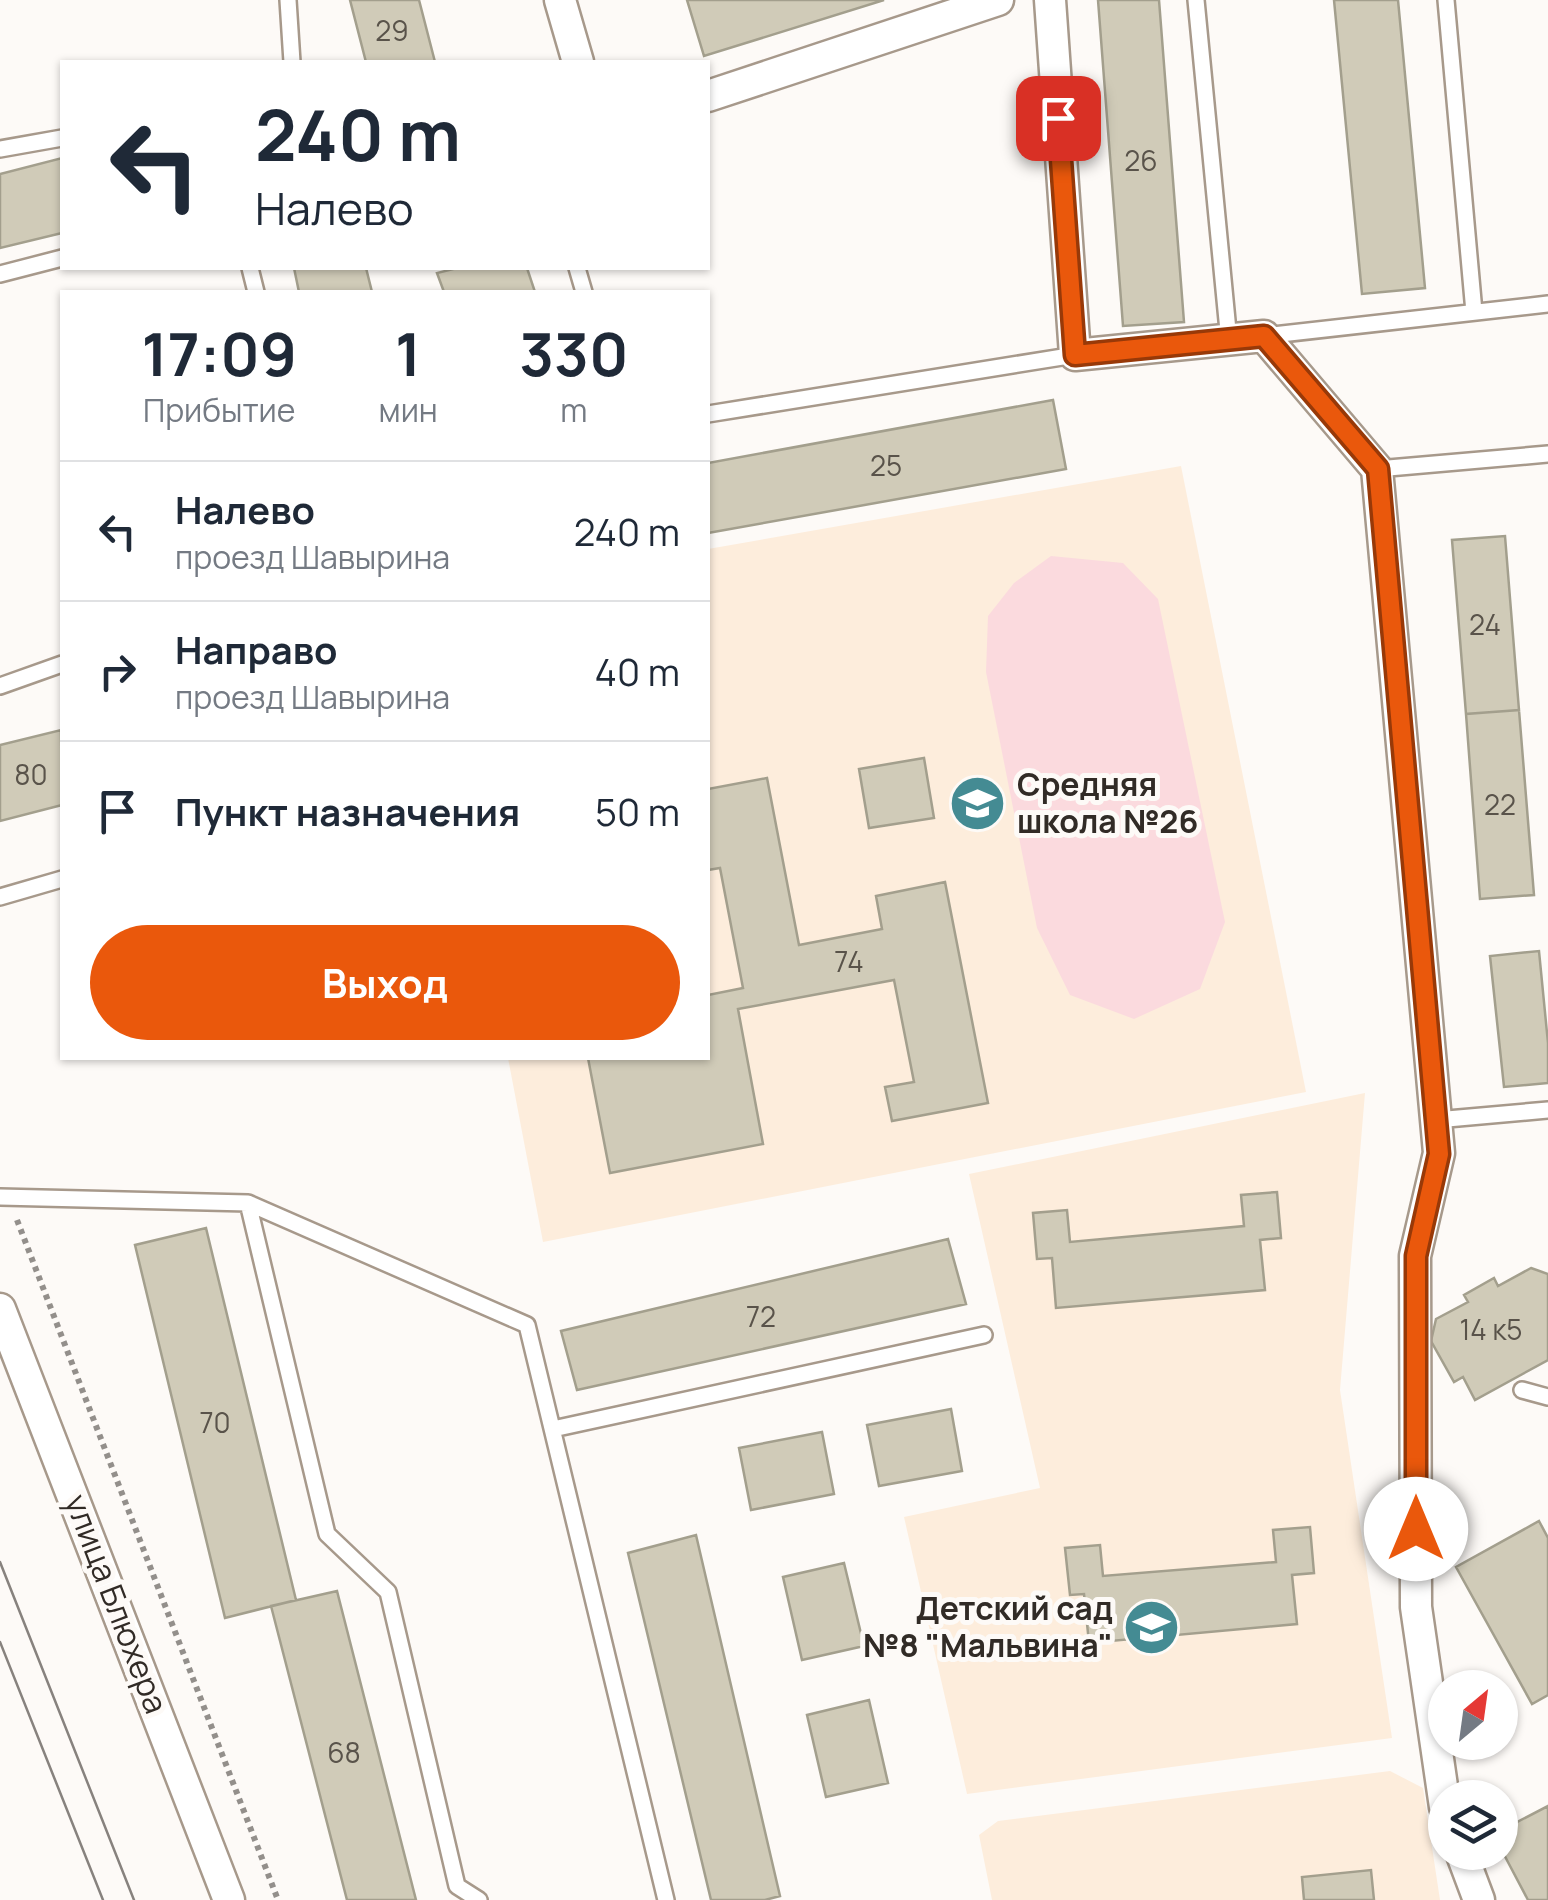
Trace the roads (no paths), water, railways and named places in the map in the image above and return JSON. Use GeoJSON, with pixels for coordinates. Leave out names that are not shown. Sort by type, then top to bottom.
{"type":"FeatureCollection","features":[{"type":"Feature","properties":{"kind":"street"},"geometry":{"type":"LineString","coordinates":[[560,0],[577,60]]}},
{"type":"Feature","properties":{"kind":"street"},"geometry":{"type":"LineString","coordinates":[[710,95],[998,0]]}},
{"type":"Feature","properties":{"kind":"street"},"geometry":{"type":"LineString","coordinates":[[1050,0],[1075,355],[1264,336],[1378,469],[1439,1154],[1416,1256],[1416,1607],[1441,1780]]}},
{"type":"Feature","properties":{"kind":"street","name":"улица Блюхера"},"geometry":{"type":"LineString","coordinates":[[0,1309],[229,1900]]}},
{"type":"Feature","properties":{"kind":"street"},"geometry":{"type":"LineString","coordinates":[[1468,1870],[1478,1900]]}},
{"type":"Feature","properties":{"kind":"lane"},"geometry":{"type":"LineString","coordinates":[[288,0],[292,60]]}},
{"type":"Feature","properties":{"kind":"lane"},"geometry":{"type":"LineString","coordinates":[[1196,0],[1229,341]]}},
{"type":"Feature","properties":{"kind":"lane"},"geometry":{"type":"LineString","coordinates":[[1446,0],[1474,312]]}},
{"type":"Feature","properties":{"kind":"lane"},"geometry":{"type":"LineString","coordinates":[[0,149],[60,138]]}},
{"type":"Feature","properties":{"kind":"lane"},"geometry":{"type":"LineString","coordinates":[[0,274],[60,259]]}},
{"type":"Feature","properties":{"kind":"lane"},"geometry":{"type":"LineString","coordinates":[[1264,336],[1548,304]]}},
{"type":"Feature","properties":{"kind":"lane"},"geometry":{"type":"LineString","coordinates":[[710,414],[1075,355]]}},
{"type":"Feature","properties":{"kind":"lane"},"geometry":{"type":"LineString","coordinates":[[1378,469],[1548,454]]}},
{"type":"Feature","properties":{"kind":"lane"},"geometry":{"type":"LineString","coordinates":[[0,686],[60,665]]}},
{"type":"Feature","properties":{"kind":"lane"},"geometry":{"type":"LineString","coordinates":[[0,896],[60,880]]}},
{"type":"Feature","properties":{"kind":"lane"},"geometry":{"type":"LineString","coordinates":[[1436,1120],[1548,1110]]}},
{"type":"Feature","properties":{"kind":"lane"},"geometry":{"type":"LineString","coordinates":[[4,1197],[248,1203],[528,1325],[666,1900]]}},
{"type":"Feature","properties":{"kind":"lane"},"geometry":{"type":"LineString","coordinates":[[248,1203],[327,1534],[388,1592],[457,1886],[478,1900]]}},
{"type":"Feature","properties":{"kind":"lane"},"geometry":{"type":"LineString","coordinates":[[553,1429],[984,1334]]}},
{"type":"Feature","properties":{"kind":"lane"},"geometry":{"type":"LineString","coordinates":[[1522,1390],[1548,1398]]}},
{"type":"Feature","properties":{"kind":"tram line"},"geometry":{"type":"LineString","coordinates":[[0,1562],[134,1900]]}},
{"type":"Feature","properties":{"kind":"tram line"},"geometry":{"type":"LineString","coordinates":[[0,1642],[103,1900]]}},
{"type":"Feature","properties":{"kind":"place","name":"Средняя школа №26"},"geometry":{"type":"Point","coordinates":[978,803]}},
{"type":"Feature","properties":{"kind":"place","name":"Детский сад №8 \"Мальвина\""},"geometry":{"type":"Point","coordinates":[1152,1627]}}]}
